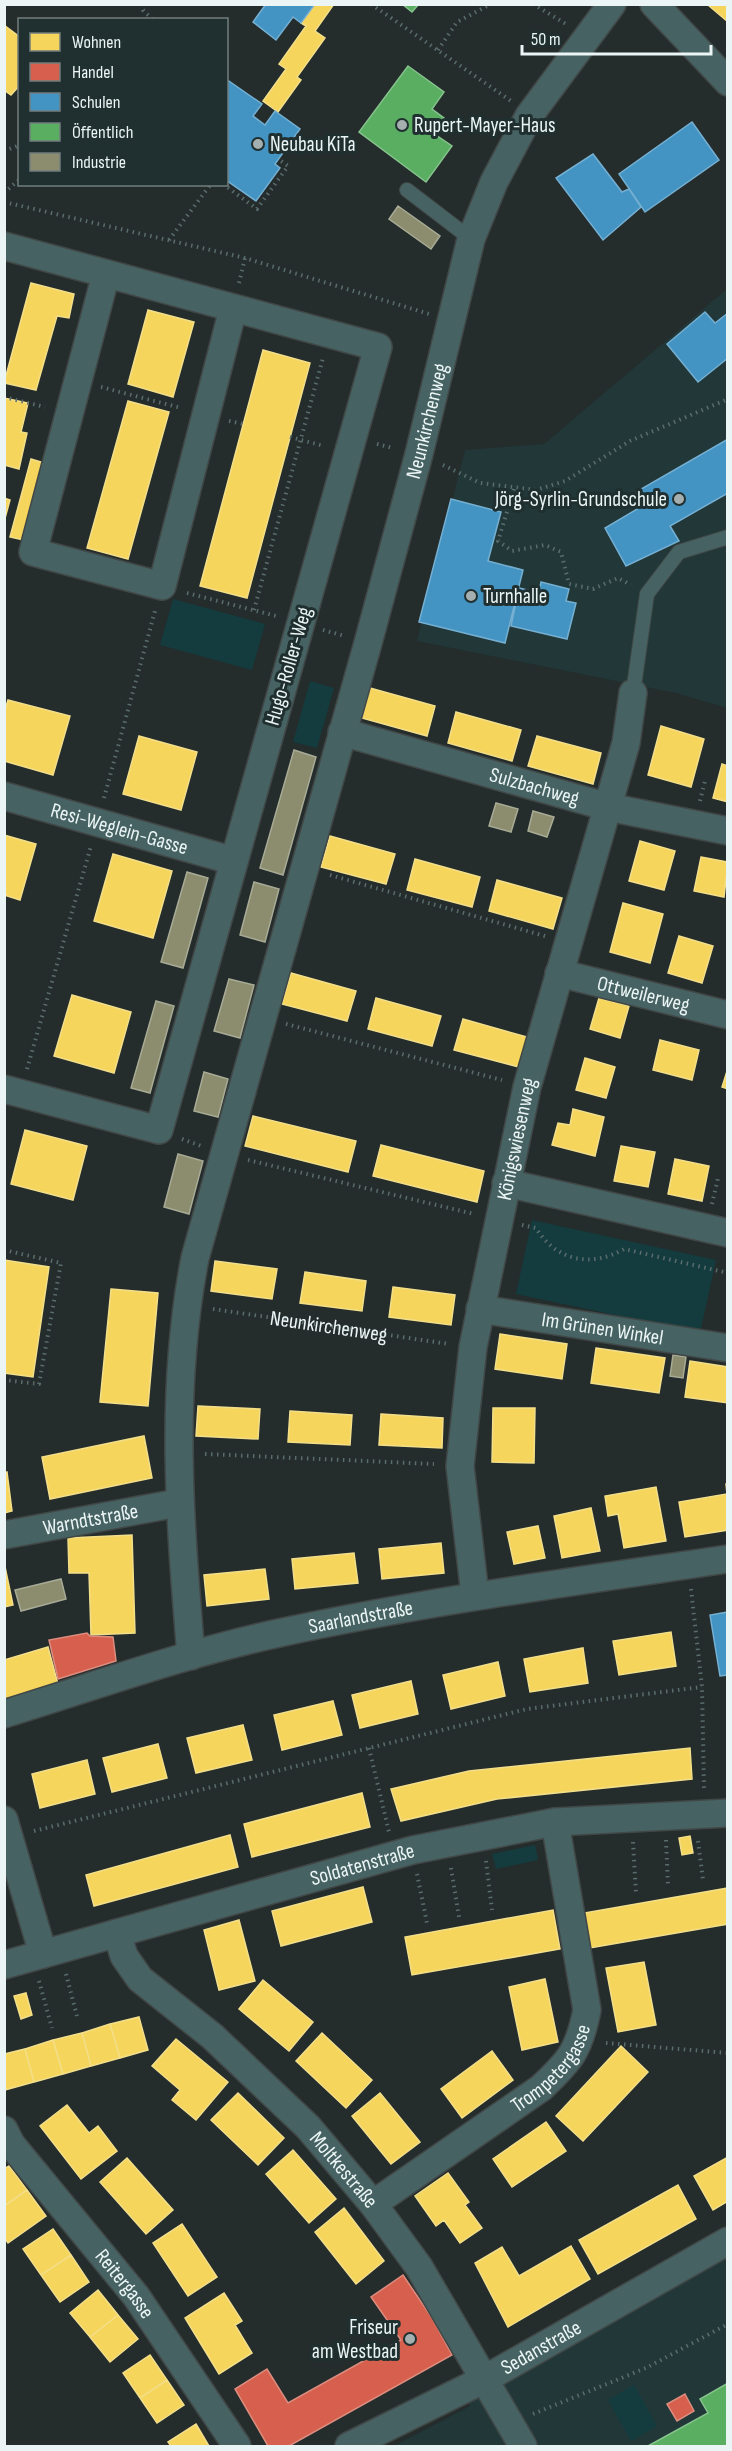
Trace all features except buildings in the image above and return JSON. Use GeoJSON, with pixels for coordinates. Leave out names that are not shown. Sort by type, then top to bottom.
{"type":"FeatureCollection","features":[{"type":"Feature","properties":{"kind":"street","name":"Neunkirchenweg"},"geometry":{"type":"LineString","coordinates":[[191,1656],[178,1503],[177,1452],[186,1305],[195,1258],[226,1155],[303,867],[368,643],[419,454],[471,239],[494,182],[529,116],[612,4]]}},
{"type":"Feature","properties":{"kind":"street"},"geometry":{"type":"LineString","coordinates":[[654,4],[728,82]]}},
{"type":"Feature","properties":{"kind":"street","name":"Hugo-Roller-Weg"},"geometry":{"type":"LineString","coordinates":[[4,246],[378,347],[159,1130]]}},
{"type":"Feature","properties":{"kind":"street"},"geometry":{"type":"LineString","coordinates":[[106,274],[33,552],[158,598],[233,309]]}},
{"type":"Feature","properties":{"kind":"street","name":"Königswiesenweg"},"geometry":{"type":"LineString","coordinates":[[475,1595],[460,1466],[473,1347],[527,1087],[626,743],[633,693]]}},
{"type":"Feature","properties":{"kind":"street","name":"Sulzbachweg"},"geometry":{"type":"LineString","coordinates":[[342,732],[608,807],[728,831]]}},
{"type":"Feature","properties":{"kind":"street","name":"Resi-Weglein-Gasse"},"geometry":{"type":"LineString","coordinates":[[4,796],[234,861]]}},
{"type":"Feature","properties":{"kind":"street","name":"Ottweilerweg"},"geometry":{"type":"LineString","coordinates":[[559,973],[728,1015]]}},
{"type":"Feature","properties":{"kind":"street"},"geometry":{"type":"LineString","coordinates":[[13,1091],[159,1130]]}},
{"type":"Feature","properties":{"kind":"street"},"geometry":{"type":"LineString","coordinates":[[506,1183],[728,1233]]}},
{"type":"Feature","properties":{"kind":"street","name":"Im Grünen Winkel"},"geometry":{"type":"LineString","coordinates":[[480,1309],[728,1347]]}},
{"type":"Feature","properties":{"kind":"street","name":"Warndtstraße"},"geometry":{"type":"LineString","coordinates":[[4,1535],[178,1503]]}},
{"type":"Feature","properties":{"kind":"street","name":"Saarlandstraße"},"geometry":{"type":"LineString","coordinates":[[4,1714],[191,1656],[278,1633],[475,1595],[728,1559]]}},
{"type":"Feature","properties":{"kind":"street","name":"Soldatenstraße"},"geometry":{"type":"LineString","coordinates":[[4,1965],[403,1852],[555,1822],[709,1813]]}},
{"type":"Feature","properties":{"kind":"street","name":"Trompetergasse"},"geometry":{"type":"LineString","coordinates":[[373,2205],[541,2088],[557,2073],[581,2041],[586,2010],[555,1822]]}},
{"type":"Feature","properties":{"kind":"street"},"geometry":{"type":"LineString","coordinates":[[7,1829],[45,1954]]}},
{"type":"Feature","properties":{"kind":"street","name":"Moltkestraße"},"geometry":{"type":"LineString","coordinates":[[117,1933],[124,1956],[140,1979],[212,2036],[308,2127],[373,2205],[419,2267],[517,2435]]}},
{"type":"Feature","properties":{"kind":"street","name":"Reitergasse"},"geometry":{"type":"LineString","coordinates":[[4,2130],[11,2144],[136,2295],[237,2446]]}},
{"type":"Feature","properties":{"kind":"street","name":"Sedanstraße"},"geometry":{"type":"LineString","coordinates":[[349,2446],[485,2379],[728,2241]]}},
{"type":"Feature","properties":{"kind":"lane"},"geometry":{"type":"LineString","coordinates":[[407,190],[471,239]]}},
{"type":"Feature","properties":{"kind":"lane"},"geometry":{"type":"LineString","coordinates":[[633,693],[647,594],[679,552],[728,537]]}},
{"type":"Feature","properties":{"kind":"path"},"geometry":{"type":"LineString","coordinates":[[142,4],[143,10],[151,18]]}},
{"type":"Feature","properties":{"kind":"path"},"geometry":{"type":"LineString","coordinates":[[371,4],[529,116]]}},
{"type":"Feature","properties":{"kind":"path"},"geometry":{"type":"LineString","coordinates":[[438,50],[457,22],[491,4]]}},
{"type":"Feature","properties":{"kind":"path"},"geometry":{"type":"LineString","coordinates":[[533,4],[587,36]]}},
{"type":"Feature","properties":{"kind":"path"},"geometry":{"type":"LineString","coordinates":[[4,152],[18,146]]}},
{"type":"Feature","properties":{"kind":"path"},"geometry":{"type":"LineString","coordinates":[[226,186],[257,209],[288,166],[278,159]]}},
{"type":"Feature","properties":{"kind":"path"},"geometry":{"type":"LineString","coordinates":[[4,193],[18,181]]}},
{"type":"Feature","properties":{"kind":"path"},"geometry":{"type":"LineString","coordinates":[[169,240],[210,186]]}},
{"type":"Feature","properties":{"kind":"path"},"geometry":{"type":"LineString","coordinates":[[4,202],[245,258],[450,320]]}},
{"type":"Feature","properties":{"kind":"path"},"geometry":{"type":"LineString","coordinates":[[254,610],[329,334]]}},
{"type":"Feature","properties":{"kind":"path"},"geometry":{"type":"LineString","coordinates":[[77,381],[205,414]]}},
{"type":"Feature","properties":{"kind":"path"},"geometry":{"type":"LineString","coordinates":[[4,397],[70,412]]}},
{"type":"Feature","properties":{"kind":"path"},"geometry":{"type":"LineString","coordinates":[[290,437],[419,454],[480,483],[536,490],[566,481],[630,441],[728,399]]}},
{"type":"Feature","properties":{"kind":"path"},"geometry":{"type":"LineString","coordinates":[[514,489],[498,541],[512,551],[545,545],[561,552],[569,584],[593,589],[618,578],[647,594]]}},
{"type":"Feature","properties":{"kind":"path"},"geometry":{"type":"LineString","coordinates":[[13,1091],[98,823],[158,598],[254,610],[368,643]]}},
{"type":"Feature","properties":{"kind":"path"},"geometry":{"type":"LineString","coordinates":[[303,867],[568,942]]}},
{"type":"Feature","properties":{"kind":"path"},"geometry":{"type":"LineString","coordinates":[[262,1018],[527,1087]]}},
{"type":"Feature","properties":{"kind":"path"},"geometry":{"type":"LineString","coordinates":[[159,1130],[226,1155],[536,1228],[546,1244],[562,1255],[585,1259],[607,1259],[624,1250],[728,1273]]}},
{"type":"Feature","properties":{"kind":"path"},"geometry":{"type":"LineString","coordinates":[[4,1250],[61,1263],[39,1384],[4,1380]]}},
{"type":"Feature","properties":{"kind":"path","name":"Neunkirchenweg"},"geometry":{"type":"LineString","coordinates":[[186,1305],[473,1347]]}},
{"type":"Feature","properties":{"kind":"path"},"geometry":{"type":"LineString","coordinates":[[177,1452],[460,1466]]}},
{"type":"Feature","properties":{"kind":"path"},"geometry":{"type":"LineString","coordinates":[[689,1564],[702,1687],[709,1813],[703,1880]]}},
{"type":"Feature","properties":{"kind":"path"},"geometry":{"type":"LineString","coordinates":[[7,1829],[369,1748],[526,1709],[702,1687]]}},
{"type":"Feature","properties":{"kind":"path"},"geometry":{"type":"LineString","coordinates":[[369,1748],[427,1923]]}},
{"type":"Feature","properties":{"kind":"path"},"geometry":{"type":"LineString","coordinates":[[666,1815],[668,1885]]}},
{"type":"Feature","properties":{"kind":"path"},"geometry":{"type":"LineString","coordinates":[[632,1817],[636,1893]]}},
{"type":"Feature","properties":{"kind":"path"},"geometry":{"type":"LineString","coordinates":[[482,1837],[492,1910]]}},
{"type":"Feature","properties":{"kind":"path"},"geometry":{"type":"LineString","coordinates":[[448,1843],[459,1917]]}},
{"type":"Feature","properties":{"kind":"path"},"geometry":{"type":"LineString","coordinates":[[45,1954],[78,2020]]}},
{"type":"Feature","properties":{"kind":"path"},"geometry":{"type":"LineString","coordinates":[[45,1954],[52,2028]]}},
{"type":"Feature","properties":{"kind":"path"},"geometry":{"type":"LineString","coordinates":[[581,2041],[728,2053]]}},
{"type":"Feature","properties":{"kind":"path"},"geometry":{"type":"LineString","coordinates":[[517,2435],[728,2324]]}},
{"type":"Feature","properties":{"kind":"shaded area"},"geometry":{"type":"Polygon","coordinates":[[[727,289],[727,708],[676,693],[417,641],[465,450],[544,444],[727,289]]]}},
{"type":"Feature","properties":{"kind":"shaded area"},"geometry":{"type":"Polygon","coordinates":[[[173,599],[265,624],[252,670],[160,645],[173,599]]]}},
{"type":"Feature","properties":{"kind":"shaded area"},"geometry":{"type":"Polygon","coordinates":[[[310,681],[334,688],[317,748],[293,742],[310,681]]]}},
{"type":"Feature","properties":{"kind":"shaded area"},"geometry":{"type":"Polygon","coordinates":[[[532,1220],[716,1260],[700,1333],[516,1294],[532,1220]]]}},
{"type":"Feature","properties":{"kind":"shaded area"},"geometry":{"type":"Polygon","coordinates":[[[535,1845],[538,1860],[496,1869],[492,1854],[535,1845]]]}},
{"type":"Feature","properties":{"kind":"shaded area"},"geometry":{"type":"Polygon","coordinates":[[[727,2235],[727,2446],[394,2446],[470,2406],[464,2373],[727,2235]]]}},
{"type":"Feature","properties":{"kind":"shaded area"},"geometry":{"type":"Polygon","coordinates":[[[634,2385],[657,2426],[631,2441],[608,2400],[634,2385]]]}},
{"type":"Feature","properties":{"kind":"place","name":"Rupert-Mayer-Haus"},"geometry":{"type":"Point","coordinates":[402,125]}},
{"type":"Feature","properties":{"kind":"place","name":"Neubau KiTa"},"geometry":{"type":"Point","coordinates":[258,144]}},
{"type":"Feature","properties":{"kind":"place","name":"Jörg-Syrlin-Grundschule"},"geometry":{"type":"Point","coordinates":[679,499]}},
{"type":"Feature","properties":{"kind":"place","name":"Turnhalle"},"geometry":{"type":"Point","coordinates":[471,596]}},
{"type":"Feature","properties":{"kind":"place","name":"Friseur am Westbad"},"geometry":{"type":"Point","coordinates":[410,2339]}}]}
